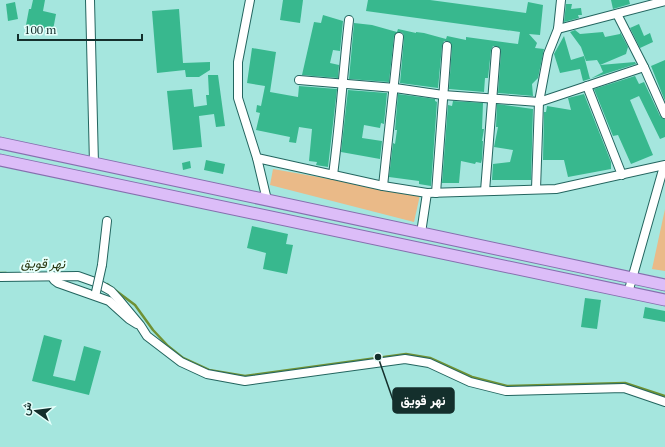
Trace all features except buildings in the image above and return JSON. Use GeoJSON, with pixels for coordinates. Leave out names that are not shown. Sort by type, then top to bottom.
{"type":"FeatureCollection","features":[{"type":"Feature","properties":{"kind":"main road"},"geometry":{"type":"LineString","coordinates":[[0,143],[665,285]]}},
{"type":"Feature","properties":{"kind":"main road"},"geometry":{"type":"LineString","coordinates":[[0,160],[665,300]]}},
{"type":"Feature","properties":{"kind":"main road"},"geometry":{"type":"LineString","coordinates":[[376,239],[379,224]]}},
{"type":"Feature","properties":{"kind":"street"},"geometry":{"type":"LineString","coordinates":[[90,0],[94,164]]}},
{"type":"Feature","properties":{"kind":"street"},"geometry":{"type":"LineString","coordinates":[[250,0],[238,62],[238,98],[257,158],[266,200]]}},
{"type":"Feature","properties":{"kind":"street"},"geometry":{"type":"LineString","coordinates":[[536,189],[539,102],[548,54],[558,29],[561,0]]}},
{"type":"Feature","properties":{"kind":"street"},"geometry":{"type":"LineString","coordinates":[[558,29],[665,1]]}},
{"type":"Feature","properties":{"kind":"street"},"geometry":{"type":"LineString","coordinates":[[617,14],[665,114]]}},
{"type":"Feature","properties":{"kind":"street"},"geometry":{"type":"LineString","coordinates":[[333,175],[340,126],[342,84],[349,20]]}},
{"type":"Feature","properties":{"kind":"street"},"geometry":{"type":"LineString","coordinates":[[383,186],[399,37]]}},
{"type":"Feature","properties":{"kind":"street"},"geometry":{"type":"LineString","coordinates":[[436,193],[447,46]]}},
{"type":"Feature","properties":{"kind":"street"},"geometry":{"type":"LineString","coordinates":[[485,191],[496,51]]}},
{"type":"Feature","properties":{"kind":"street"},"geometry":{"type":"LineString","coordinates":[[299,80],[394,88],[443,95],[539,102],[644,68]]}},
{"type":"Feature","properties":{"kind":"street"},"geometry":{"type":"LineString","coordinates":[[587,86],[622,175]]}},
{"type":"Feature","properties":{"kind":"street"},"geometry":{"type":"LineString","coordinates":[[257,158],[383,186],[427,193],[556,189],[664,165],[628,293]]}},
{"type":"Feature","properties":{"kind":"street"},"geometry":{"type":"LineString","coordinates":[[421,233],[427,193]]}},
{"type":"Feature","properties":{"kind":"street"},"geometry":{"type":"LineString","coordinates":[[95,296],[102,265],[107,221]]}},
{"type":"Feature","properties":{"kind":"street"},"geometry":{"type":"LineString","coordinates":[[51,275],[58,283],[109,301],[128,319],[140,324]]}},
{"type":"Feature","properties":{"kind":"street"},"geometry":{"type":"LineString","coordinates":[[0,277],[51,275],[78,276],[96,282],[110,291],[140,324],[147,336],[181,362],[207,374],[245,381],[405,359],[429,363],[470,382],[506,391],[624,388],[665,402]]}},
{"type":"Feature","properties":{"kind":"shaded area"},"geometry":{"type":"Polygon","coordinates":[[[273,169],[420,195],[414,222],[270,185],[273,169]]]}},
{"type":"Feature","properties":{"kind":"shaded area"},"geometry":{"type":"Polygon","coordinates":[[[665,209],[665,271],[652,269],[665,209]]]}},
{"type":"Feature","properties":{"kind":"waterway","name":"نهر قويق"},"geometry":{"type":"LineString","coordinates":[[0,273],[6,273]]}},
{"type":"Feature","properties":{"kind":"waterway","name":"نهر قويق"},"geometry":{"type":"LineString","coordinates":[[107,284],[135,305],[153,330],[168,346],[183,358],[209,370],[245,376],[406,354],[430,358],[472,377],[507,386],[625,383],[665,396]]}},
{"type":"Feature","properties":{"kind":"place","name":"نهر قويق"},"geometry":{"type":"Point","coordinates":[378,357]}}]}
